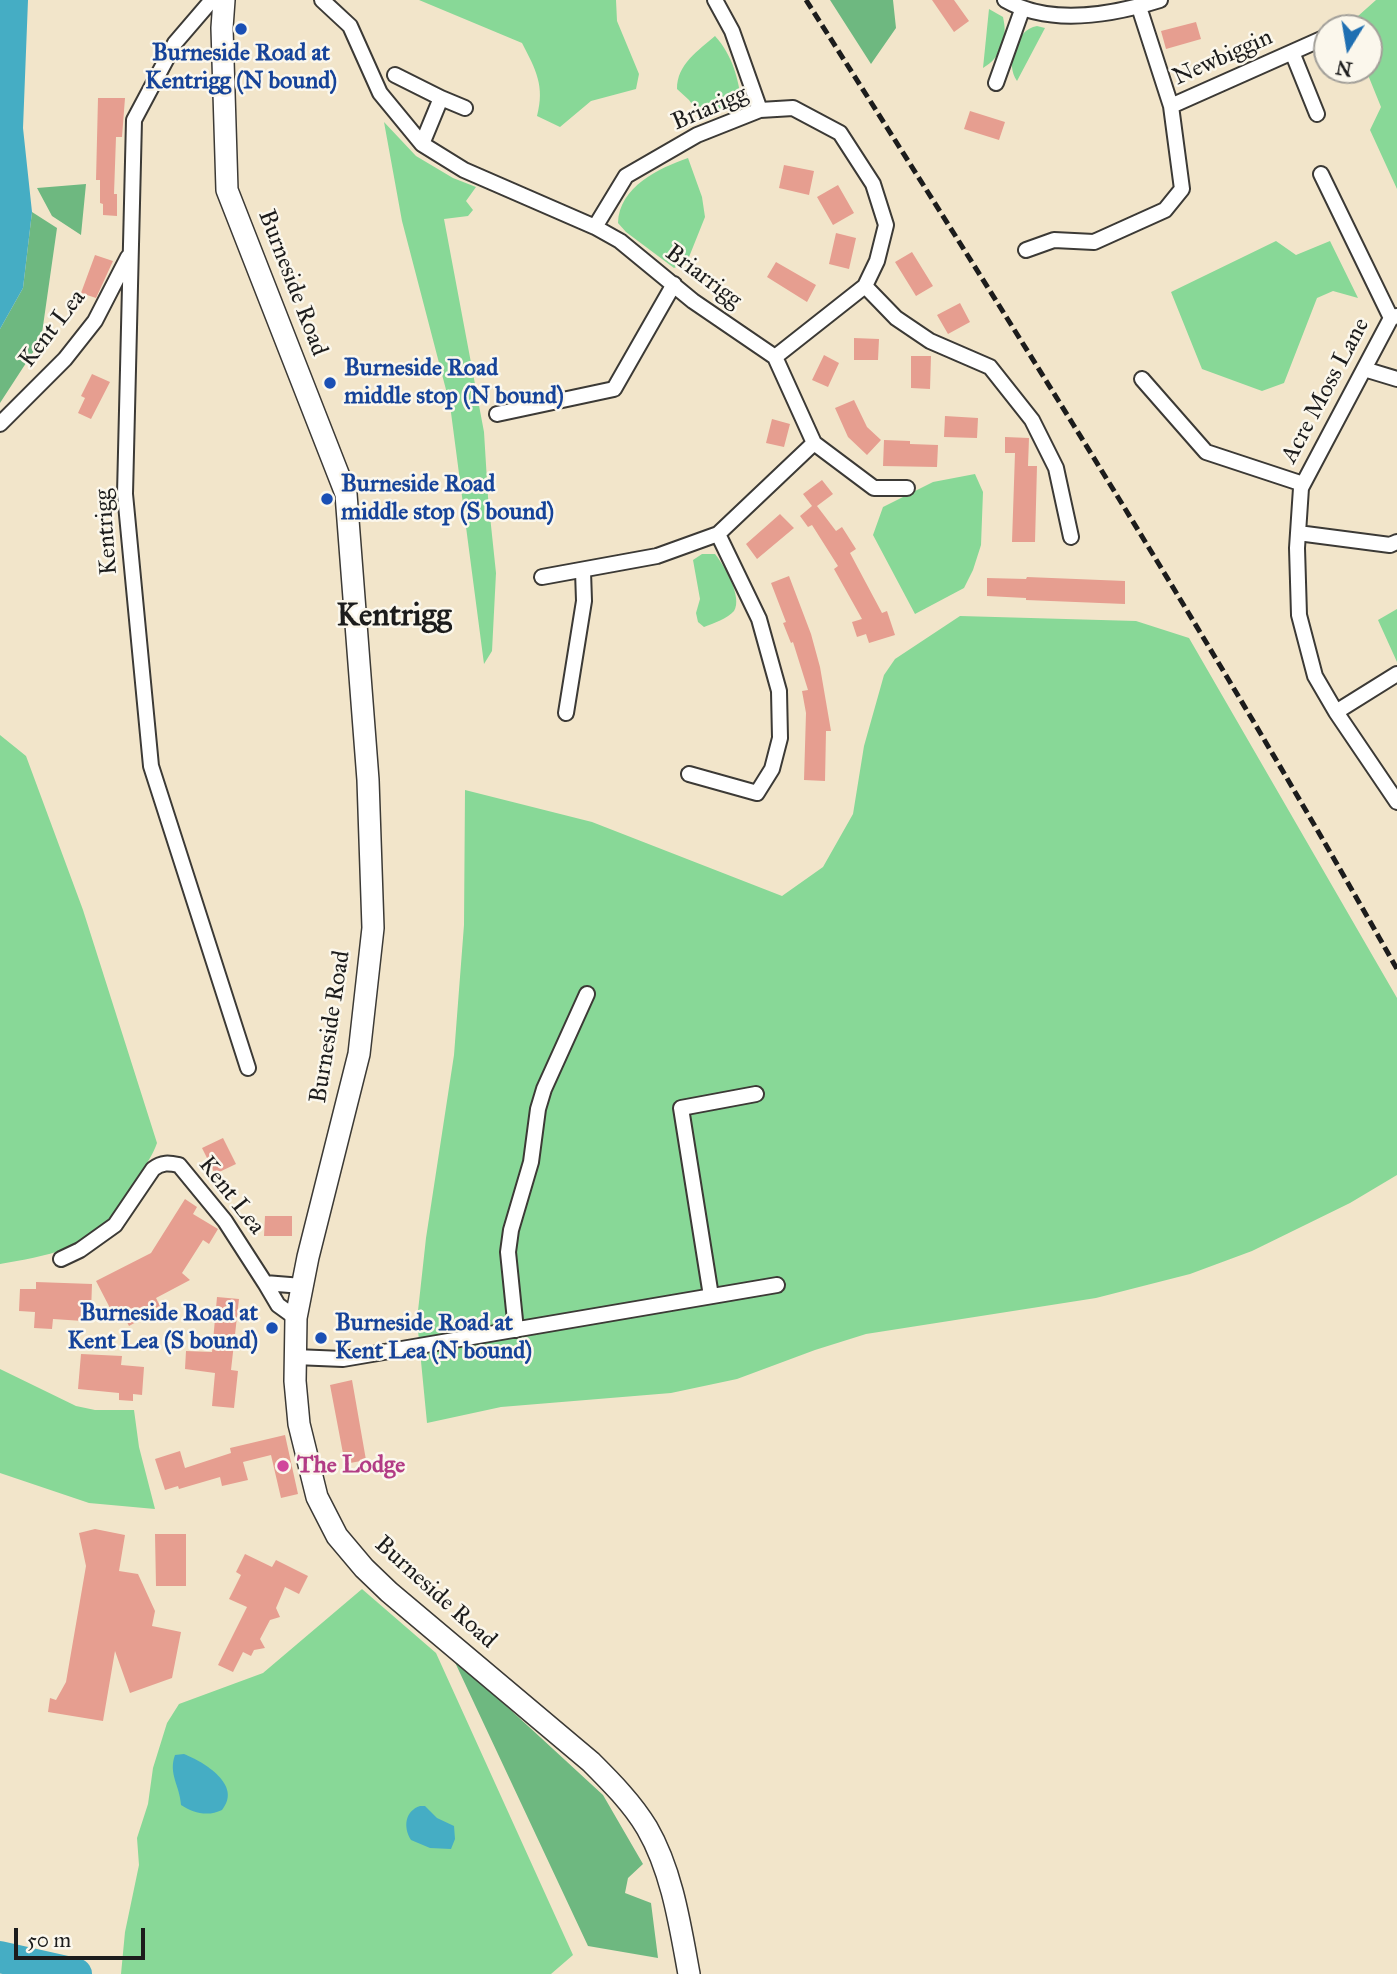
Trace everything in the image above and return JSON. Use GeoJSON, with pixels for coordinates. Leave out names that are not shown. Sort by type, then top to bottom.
{"type":"FeatureCollection","features":[{"type":"Feature","properties":{"kind":"street","name":"Kentrigg"},"geometry":{"type":"LineString","coordinates":[[212,0],[175,43],[134,120],[125,494],[152,766],[248,1069]]}},
{"type":"Feature","properties":{"kind":"street","name":"Burneside Road"},"geometry":{"type":"LineString","coordinates":[[224,0],[222,28],[227,190],[346,494],[368,780],[373,928],[359,1054],[296,1318],[295,1357],[299,1424],[306,1458],[317,1497],[337,1536],[364,1568],[591,1762],[618,1789],[647,1828],[669,1882],[689,1974]]}},
{"type":"Feature","properties":{"kind":"street","name":"Briarrigg"},"geometry":{"type":"LineString","coordinates":[[322,0],[350,26],[380,93],[422,144],[464,170],[595,227],[620,241],[693,301],[775,357]]}},
{"type":"Feature","properties":{"kind":"street"},"geometry":{"type":"LineString","coordinates":[[715,0],[732,31],[760,110]]}},
{"type":"Feature","properties":{"kind":"street"},"geometry":{"type":"LineString","coordinates":[[1005,0],[1022,10],[1066,15],[1102,13],[1139,7],[1160,0]]}},
{"type":"Feature","properties":{"kind":"street"},"geometry":{"type":"LineString","coordinates":[[1026,250],[1054,240],[1094,242],[1165,210],[1182,189],[1171,106],[1139,7]]}},
{"type":"Feature","properties":{"kind":"street"},"geometry":{"type":"LineString","coordinates":[[996,83],[1022,10]]}},
{"type":"Feature","properties":{"kind":"street","name":"Newbiggin"},"geometry":{"type":"LineString","coordinates":[[1171,106],[1313,43]]}},
{"type":"Feature","properties":{"kind":"street","name":"Newbiggin"},"geometry":{"type":"LineString","coordinates":[[1293,52],[1317,114]]}},
{"type":"Feature","properties":{"kind":"street"},"geometry":{"type":"LineString","coordinates":[[395,75],[465,108]]}},
{"type":"Feature","properties":{"kind":"street"},"geometry":{"type":"LineString","coordinates":[[422,144],[441,98]]}},
{"type":"Feature","properties":{"kind":"street","name":"Briarigg"},"geometry":{"type":"LineString","coordinates":[[595,227],[626,176],[697,135],[760,110],[793,108],[841,133],[873,184],[886,225],[877,261],[865,286],[775,357]]}},
{"type":"Feature","properties":{"kind":"street"},"geometry":{"type":"LineString","coordinates":[[1321,174],[1394,317]]}},
{"type":"Feature","properties":{"kind":"street","name":"Kent Lea"},"geometry":{"type":"LineString","coordinates":[[0,424],[65,359],[95,321],[130,253]]}},
{"type":"Feature","properties":{"kind":"street"},"geometry":{"type":"LineString","coordinates":[[497,414],[614,389],[674,284]]}},
{"type":"Feature","properties":{"kind":"street"},"geometry":{"type":"LineString","coordinates":[[865,286],[896,318],[930,341],[990,367],[1032,419],[1056,468],[1071,537]]}},
{"type":"Feature","properties":{"kind":"street","name":"Acre Moss Lane"},"geometry":{"type":"LineString","coordinates":[[1394,317],[1303,484],[1298,533],[1299,615],[1315,676],[1397,802]]}},
{"type":"Feature","properties":{"kind":"street"},"geometry":{"type":"LineString","coordinates":[[775,357],[814,443],[874,488],[907,488]]}},
{"type":"Feature","properties":{"kind":"street"},"geometry":{"type":"LineString","coordinates":[[1364,369],[1397,379]]}},
{"type":"Feature","properties":{"kind":"street"},"geometry":{"type":"LineString","coordinates":[[1142,379],[1206,452],[1303,484]]}},
{"type":"Feature","properties":{"kind":"street"},"geometry":{"type":"LineString","coordinates":[[542,577],[657,556],[718,534],[814,443]]}},
{"type":"Feature","properties":{"kind":"street"},"geometry":{"type":"LineString","coordinates":[[1298,533],[1390,545],[1397,542]]}},
{"type":"Feature","properties":{"kind":"street"},"geometry":{"type":"LineString","coordinates":[[690,774],[757,793],[772,769],[780,738],[779,691],[759,619],[718,534]]}},
{"type":"Feature","properties":{"kind":"street"},"geometry":{"type":"LineString","coordinates":[[566,713],[584,601],[583,571]]}},
{"type":"Feature","properties":{"kind":"street"},"geometry":{"type":"LineString","coordinates":[[1336,712],[1397,674]]}},
{"type":"Feature","properties":{"kind":"street"},"geometry":{"type":"LineString","coordinates":[[516,1330],[508,1252],[511,1230],[531,1162],[538,1109],[544,1089],[587,995]]}},
{"type":"Feature","properties":{"kind":"street"},"geometry":{"type":"LineString","coordinates":[[711,1296],[681,1108],[756,1094]]}},
{"type":"Feature","properties":{"kind":"street","name":"Kent Lea"},"geometry":{"type":"LineString","coordinates":[[61,1259],[80,1250],[115,1225],[153,1169],[160,1164],[179,1165],[225,1221],[278,1306],[296,1318]]}},
{"type":"Feature","properties":{"kind":"street"},"geometry":{"type":"LineString","coordinates":[[265,1283],[302,1286]]}},
{"type":"Feature","properties":{"kind":"street"},"geometry":{"type":"LineString","coordinates":[[295,1357],[343,1359],[777,1285]]}},
{"type":"Feature","properties":{"kind":"green space"},"geometry":{"type":"Polygon","coordinates":[[[419,0],[616,0],[617,21],[639,74],[636,89],[591,101],[560,127],[537,116],[540,96],[538,78],[522,43],[419,0]]]}},
{"type":"Feature","properties":{"kind":"green space"},"geometry":{"type":"Polygon","coordinates":[[[830,0],[893,0],[896,28],[871,64],[830,0]]]}},
{"type":"Feature","properties":{"kind":"green space"},"geometry":{"type":"Polygon","coordinates":[[[1376,0],[1397,0],[1397,189],[1370,130],[1381,107],[1372,84],[1383,84],[1383,14],[1360,14],[1376,0]]]}},
{"type":"Feature","properties":{"kind":"green space"},"geometry":{"type":"Polygon","coordinates":[[[989,9],[1003,17],[1005,32],[999,53],[983,68],[989,9]]]}},
{"type":"Feature","properties":{"kind":"green space"},"geometry":{"type":"Polygon","coordinates":[[[1037,26],[1045,28],[1017,81],[1012,66],[1014,49],[1023,34],[1037,26]]]}},
{"type":"Feature","properties":{"kind":"green space"},"geometry":{"type":"Polygon","coordinates":[[[715,36],[734,68],[742,104],[701,117],[677,89],[678,80],[690,59],[715,36]]]}},
{"type":"Feature","properties":{"kind":"green space"},"geometry":{"type":"Polygon","coordinates":[[[384,122],[416,156],[453,178],[476,187],[466,201],[473,210],[468,216],[444,219],[484,432],[496,573],[492,651],[484,664],[450,405],[402,221],[384,122]]]}},
{"type":"Feature","properties":{"kind":"green space"},"geometry":{"type":"Polygon","coordinates":[[[688,158],[702,197],[705,217],[687,262],[674,268],[618,223],[620,210],[633,189],[653,173],[688,158]]]}},
{"type":"Feature","properties":{"kind":"green space"},"geometry":{"type":"Polygon","coordinates":[[[86,184],[81,235],[52,216],[37,188],[86,184]]]}},
{"type":"Feature","properties":{"kind":"green space"},"geometry":{"type":"Polygon","coordinates":[[[32,212],[57,228],[41,340],[0,403],[0,329],[23,288],[32,212]]]}},
{"type":"Feature","properties":{"kind":"green space"},"geometry":{"type":"Polygon","coordinates":[[[1276,241],[1296,255],[1330,241],[1358,298],[1333,291],[1317,298],[1284,383],[1262,391],[1202,369],[1171,292],[1276,241]]]}},
{"type":"Feature","properties":{"kind":"green space"},"geometry":{"type":"Polygon","coordinates":[[[975,474],[983,492],[981,545],[973,570],[964,588],[915,614],[873,535],[883,507],[933,482],[975,474]]]}},
{"type":"Feature","properties":{"kind":"green space"},"geometry":{"type":"Polygon","coordinates":[[[702,554],[715,554],[727,573],[736,598],[731,614],[704,627],[698,622],[696,613],[700,599],[693,560],[702,554]]]}},
{"type":"Feature","properties":{"kind":"green space"},"geometry":{"type":"Polygon","coordinates":[[[1397,609],[1397,662],[1378,620],[1397,609]]]}},
{"type":"Feature","properties":{"kind":"green space"},"geometry":{"type":"Polygon","coordinates":[[[960,616],[1136,621],[1189,638],[1397,998],[1397,1175],[1350,1203],[1252,1251],[1190,1274],[1096,1298],[866,1334],[737,1379],[671,1393],[501,1407],[427,1423],[417,1320],[426,1238],[454,1055],[464,925],[465,790],[592,822],[782,896],[823,867],[853,814],[864,746],[884,675],[895,659],[960,616]]]}},
{"type":"Feature","properties":{"kind":"green space"},"geometry":{"type":"Polygon","coordinates":[[[0,735],[26,756],[83,910],[157,1143],[124,1206],[96,1234],[50,1254],[0,1264],[0,735]]]}},
{"type":"Feature","properties":{"kind":"green space"},"geometry":{"type":"Polygon","coordinates":[[[0,1369],[76,1406],[95,1410],[134,1410],[139,1447],[155,1509],[89,1503],[0,1473],[0,1369]]]}},
{"type":"Feature","properties":{"kind":"green space"},"geometry":{"type":"Polygon","coordinates":[[[362,1589],[436,1653],[573,1955],[551,1974],[121,1974],[125,1932],[139,1865],[137,1838],[148,1804],[153,1768],[167,1723],[179,1704],[263,1673],[362,1589]]]}},
{"type":"Feature","properties":{"kind":"green space"},"geometry":{"type":"Polygon","coordinates":[[[452,1656],[603,1795],[643,1864],[628,1878],[625,1893],[651,1903],[658,1958],[588,1946],[452,1656]]]}},
{"type":"Feature","properties":{"kind":"water"},"geometry":{"type":"Polygon","coordinates":[[[0,0],[28,0],[23,128],[32,212],[23,288],[0,329],[0,0]]]}},
{"type":"Feature","properties":{"kind":"water"},"geometry":{"type":"Polygon","coordinates":[[[184,1754],[210,1769],[224,1783],[228,1792],[222,1810],[201,1813],[181,1805],[173,1762],[175,1755],[184,1754]]]}},
{"type":"Feature","properties":{"kind":"water"},"geometry":{"type":"Polygon","coordinates":[[[420,1806],[425,1806],[437,1818],[454,1826],[455,1839],[451,1849],[430,1848],[411,1840],[407,1830],[408,1816],[420,1806]]]}},
{"type":"Feature","properties":{"kind":"building"},"geometry":{"type":"Polygon","coordinates":[[[932,0],[954,0],[969,21],[954,32],[932,0]]]}},
{"type":"Feature","properties":{"kind":"building"},"geometry":{"type":"Polygon","coordinates":[[[1196,22],[1201,39],[1166,49],[1161,31],[1196,22]]]}},
{"type":"Feature","properties":{"kind":"building"},"geometry":{"type":"Polygon","coordinates":[[[98,98],[125,98],[122,137],[116,137],[114,194],[117,194],[117,216],[103,215],[100,180],[96,180],[98,98]]]}},
{"type":"Feature","properties":{"kind":"building"},"geometry":{"type":"Polygon","coordinates":[[[970,111],[1005,122],[999,140],[964,129],[970,111]]]}},
{"type":"Feature","properties":{"kind":"building"},"geometry":{"type":"Polygon","coordinates":[[[784,165],[814,171],[809,195],[779,188],[784,165]]]}},
{"type":"Feature","properties":{"kind":"building"},"geometry":{"type":"Polygon","coordinates":[[[838,185],[854,213],[833,225],[817,197],[838,185]]]}},
{"type":"Feature","properties":{"kind":"building"},"geometry":{"type":"Polygon","coordinates":[[[836,233],[856,238],[849,269],[829,264],[836,233]]]}},
{"type":"Feature","properties":{"kind":"building"},"geometry":{"type":"Polygon","coordinates":[[[912,252],[933,286],[916,296],[895,262],[912,252]]]}},
{"type":"Feature","properties":{"kind":"building"},"geometry":{"type":"Polygon","coordinates":[[[95,255],[113,261],[96,298],[81,293],[95,255]]]}},
{"type":"Feature","properties":{"kind":"building"},"geometry":{"type":"Polygon","coordinates":[[[776,262],[816,285],[807,302],[767,277],[776,262]]]}},
{"type":"Feature","properties":{"kind":"building"},"geometry":{"type":"Polygon","coordinates":[[[960,303],[970,322],[948,334],[937,315],[960,303]]]}},
{"type":"Feature","properties":{"kind":"building"},"geometry":{"type":"Polygon","coordinates":[[[854,338],[879,339],[878,360],[854,360],[854,338]]]}},
{"type":"Feature","properties":{"kind":"building"},"geometry":{"type":"Polygon","coordinates":[[[824,355],[839,363],[828,387],[812,380],[824,355]]]}},
{"type":"Feature","properties":{"kind":"building"},"geometry":{"type":"Polygon","coordinates":[[[911,356],[931,356],[930,389],[911,388],[911,356]]]}},
{"type":"Feature","properties":{"kind":"building"},"geometry":{"type":"Polygon","coordinates":[[[92,374],[110,382],[91,419],[78,413],[85,398],[81,396],[92,374]]]}},
{"type":"Feature","properties":{"kind":"building"},"geometry":{"type":"Polygon","coordinates":[[[854,400],[867,427],[881,440],[867,455],[848,437],[835,408],[854,400]]]}},
{"type":"Feature","properties":{"kind":"building"},"geometry":{"type":"Polygon","coordinates":[[[945,416],[978,418],[977,438],[944,437],[945,416]]]}},
{"type":"Feature","properties":{"kind":"building"},"geometry":{"type":"Polygon","coordinates":[[[772,419],[790,424],[784,447],[766,443],[772,419]]]}},
{"type":"Feature","properties":{"kind":"building"},"geometry":{"type":"Polygon","coordinates":[[[1005,437],[1029,438],[1028,466],[1037,466],[1035,542],[1012,542],[1015,453],[1005,453],[1005,437]]]}},
{"type":"Feature","properties":{"kind":"building"},"geometry":{"type":"Polygon","coordinates":[[[884,440],[938,445],[937,467],[883,466],[884,440]]]}},
{"type":"Feature","properties":{"kind":"building"},"geometry":{"type":"Polygon","coordinates":[[[822,480],[833,494],[817,506],[836,531],[842,527],[856,549],[850,553],[882,613],[887,611],[895,635],[869,643],[866,634],[857,637],[852,622],[862,619],[834,569],[838,566],[812,525],[808,527],[800,516],[812,506],[803,494],[822,480]]]}},
{"type":"Feature","properties":{"kind":"building"},"geometry":{"type":"Polygon","coordinates":[[[780,514],[794,528],[757,559],[746,544],[780,514]]]}},
{"type":"Feature","properties":{"kind":"building"},"geometry":{"type":"Polygon","coordinates":[[[789,576],[811,634],[820,667],[831,731],[826,731],[825,781],[804,780],[806,713],[802,691],[808,690],[771,583],[789,576]]]}},
{"type":"Feature","properties":{"kind":"building"},"geometry":{"type":"Polygon","coordinates":[[[987,578],[1125,581],[1125,604],[987,596],[987,578]]]}},
{"type":"Feature","properties":{"kind":"building"},"geometry":{"type":"Polygon","coordinates":[[[223,1138],[236,1164],[215,1174],[202,1148],[223,1138]]]}},
{"type":"Feature","properties":{"kind":"building"},"geometry":{"type":"Polygon","coordinates":[[[185,1199],[197,1207],[193,1214],[218,1229],[209,1244],[203,1240],[182,1273],[190,1280],[156,1298],[163,1312],[151,1319],[149,1315],[129,1326],[115,1306],[110,1308],[96,1281],[151,1253],[185,1199]]]}},
{"type":"Feature","properties":{"kind":"building"},"geometry":{"type":"Polygon","coordinates":[[[265,1216],[292,1216],[292,1236],[264,1236],[265,1216]]]}},
{"type":"Feature","properties":{"kind":"building"},"geometry":{"type":"Polygon","coordinates":[[[36,1282],[92,1284],[91,1312],[84,1311],[83,1321],[53,1319],[52,1329],[34,1328],[35,1312],[19,1311],[20,1289],[36,1289],[36,1282]]]}},
{"type":"Feature","properties":{"kind":"building"},"geometry":{"type":"Polygon","coordinates":[[[217,1297],[239,1299],[231,1370],[238,1371],[234,1408],[212,1406],[215,1373],[185,1369],[186,1351],[212,1352],[217,1297]]]}},
{"type":"Feature","properties":{"kind":"building"},"geometry":{"type":"Polygon","coordinates":[[[81,1354],[122,1356],[121,1365],[144,1367],[142,1395],[133,1394],[133,1401],[119,1400],[119,1393],[78,1389],[81,1354]]]}},
{"type":"Feature","properties":{"kind":"building"},"geometry":{"type":"Polygon","coordinates":[[[352,1380],[366,1460],[345,1464],[330,1385],[352,1380]]]}},
{"type":"Feature","properties":{"kind":"building"},"geometry":{"type":"Polygon","coordinates":[[[285,1435],[298,1494],[281,1498],[271,1455],[243,1462],[248,1480],[222,1486],[220,1477],[179,1489],[178,1486],[165,1490],[155,1459],[180,1451],[185,1468],[231,1453],[230,1448],[285,1435]]]}},
{"type":"Feature","properties":{"kind":"building"},"geometry":{"type":"Polygon","coordinates":[[[95,1529],[125,1535],[119,1571],[138,1574],[155,1611],[152,1626],[181,1632],[172,1678],[130,1693],[115,1651],[103,1721],[48,1712],[50,1698],[56,1700],[66,1682],[86,1566],[79,1533],[95,1529]]]}},
{"type":"Feature","properties":{"kind":"building"},"geometry":{"type":"Polygon","coordinates":[[[155,1534],[186,1534],[186,1586],[156,1586],[155,1534]]]}},
{"type":"Feature","properties":{"kind":"building"},"geometry":{"type":"Polygon","coordinates":[[[245,1554],[272,1567],[276,1560],[308,1576],[299,1594],[285,1587],[276,1608],[280,1617],[270,1620],[260,1639],[265,1648],[254,1650],[251,1656],[243,1652],[233,1672],[218,1665],[247,1607],[229,1599],[241,1575],[236,1572],[245,1554]]]}},
{"type":"Feature","properties":{"kind":"waterway"},"geometry":{"type":"LineString","coordinates":[[0,1957],[76,1974]]}},
{"type":"Feature","properties":{"kind":"railway"},"geometry":{"type":"LineString","coordinates":[[806,0],[1182,602],[1397,969]]}},
{"type":"Feature","properties":{"kind":"place","name":"Burneside Road at Kentrigg (N bound)"},"geometry":{"type":"Point","coordinates":[241,29]}},
{"type":"Feature","properties":{"kind":"place","name":"Burneside Road middle stop (N bound)"},"geometry":{"type":"Point","coordinates":[330,383]}},
{"type":"Feature","properties":{"kind":"place","name":"Burneside Road middle stop (S bound)"},"geometry":{"type":"Point","coordinates":[327,499]}},
{"type":"Feature","properties":{"kind":"place","name":"Burneside Road at Kent Lea (S bound)"},"geometry":{"type":"Point","coordinates":[272,1328]}},
{"type":"Feature","properties":{"kind":"place","name":"Burneside Road at Kent Lea (N bound)"},"geometry":{"type":"Point","coordinates":[321,1338]}},
{"type":"Feature","properties":{"kind":"place","name":"The Lodge"},"geometry":{"type":"Point","coordinates":[283,1466]}},
{"type":"Feature","properties":{"kind":"district","name":"Kentrigg"},"geometry":{"type":"Point","coordinates":[394,617]}}]}
